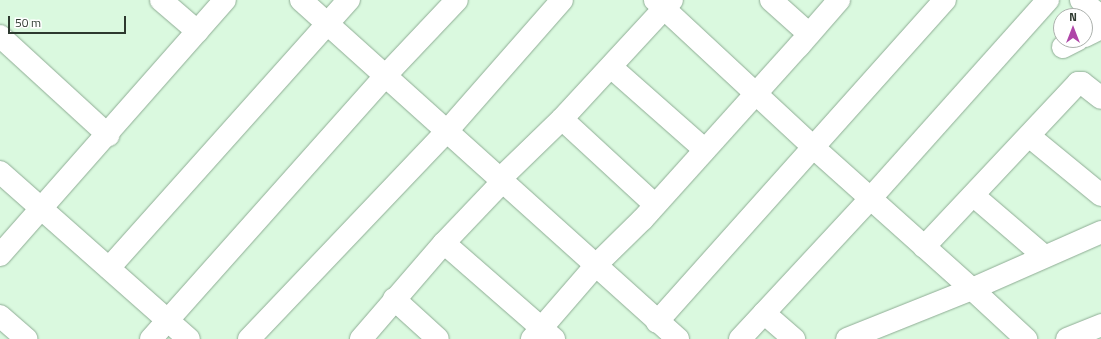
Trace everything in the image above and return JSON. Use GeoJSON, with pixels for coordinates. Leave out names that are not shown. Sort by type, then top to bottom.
{"type":"FeatureCollection","features":[{"type":"Feature","properties":{"kind":"street"},"geometry":{"type":"LineString","coordinates":[[161,0],[198,31]]}},
{"type":"Feature","properties":{"kind":"street"},"geometry":{"type":"LineString","coordinates":[[0,255],[108,135],[225,0]]}},
{"type":"Feature","properties":{"kind":"street"},"geometry":{"type":"LineString","coordinates":[[301,0],[326,24],[386,75],[597,264],[657,322],[678,339]]}},
{"type":"Feature","properties":{"kind":"street"},"geometry":{"type":"LineString","coordinates":[[109,268],[348,0]]}},
{"type":"Feature","properties":{"kind":"street"},"geometry":{"type":"LineString","coordinates":[[151,339],[386,75],[457,0]]}},
{"type":"Feature","properties":{"kind":"street"},"geometry":{"type":"LineString","coordinates":[[249,339],[447,131],[562,0]]}},
{"type":"Feature","properties":{"kind":"street"},"geometry":{"type":"LineString","coordinates":[[771,0],[809,34]]}},
{"type":"Feature","properties":{"kind":"street"},"geometry":{"type":"LineString","coordinates":[[444,243],[543,335],[597,264],[643,219],[654,204],[705,150],[839,0]]}},
{"type":"Feature","properties":{"kind":"street"},"geometry":{"type":"LineString","coordinates":[[657,322],[945,0]]}},
{"type":"Feature","properties":{"kind":"street"},"geometry":{"type":"LineString","coordinates":[[740,339],[870,199],[1048,0]]}},
{"type":"Feature","properties":{"kind":"street"},"geometry":{"type":"LineString","coordinates":[[1081,0],[1101,17]]}},
{"type":"Feature","properties":{"kind":"street"},"geometry":{"type":"LineString","coordinates":[[361,339],[444,243],[611,66],[664,3],[755,93],[813,147],[1026,339]]}},
{"type":"Feature","properties":{"kind":"street"},"geometry":{"type":"LineString","coordinates":[[0,36],[108,135]]}},
{"type":"Feature","properties":{"kind":"street"},"geometry":{"type":"LineString","coordinates":[[611,66],[705,150]]}},
{"type":"Feature","properties":{"kind":"street"},"geometry":{"type":"LineString","coordinates":[[924,247],[974,196],[1078,83],[1082,83],[1101,98]]}},
{"type":"Feature","properties":{"kind":"street"},"geometry":{"type":"LineString","coordinates":[[562,119],[654,204]]}},
{"type":"Feature","properties":{"kind":"street"},"geometry":{"type":"LineString","coordinates":[[1030,136],[1098,186]]}},
{"type":"Feature","properties":{"kind":"street"},"geometry":{"type":"LineString","coordinates":[[0,172],[40,210],[109,268],[189,339]]}},
{"type":"Feature","properties":{"kind":"street"},"geometry":{"type":"LineString","coordinates":[[974,196],[1044,256]]}},
{"type":"Feature","properties":{"kind":"street"},"geometry":{"type":"LineString","coordinates":[[847,339],[972,289],[1101,232]]}},
{"type":"Feature","properties":{"kind":"street"},"geometry":{"type":"LineString","coordinates":[[394,299],[438,339]]}},
{"type":"Feature","properties":{"kind":"street"},"geometry":{"type":"LineString","coordinates":[[764,313],[794,339]]}},
{"type":"Feature","properties":{"kind":"street"},"geometry":{"type":"LineString","coordinates":[[0,316],[26,339]]}},
{"type":"Feature","properties":{"kind":"street"},"geometry":{"type":"LineString","coordinates":[[1067,339],[1101,325]]}}]}
